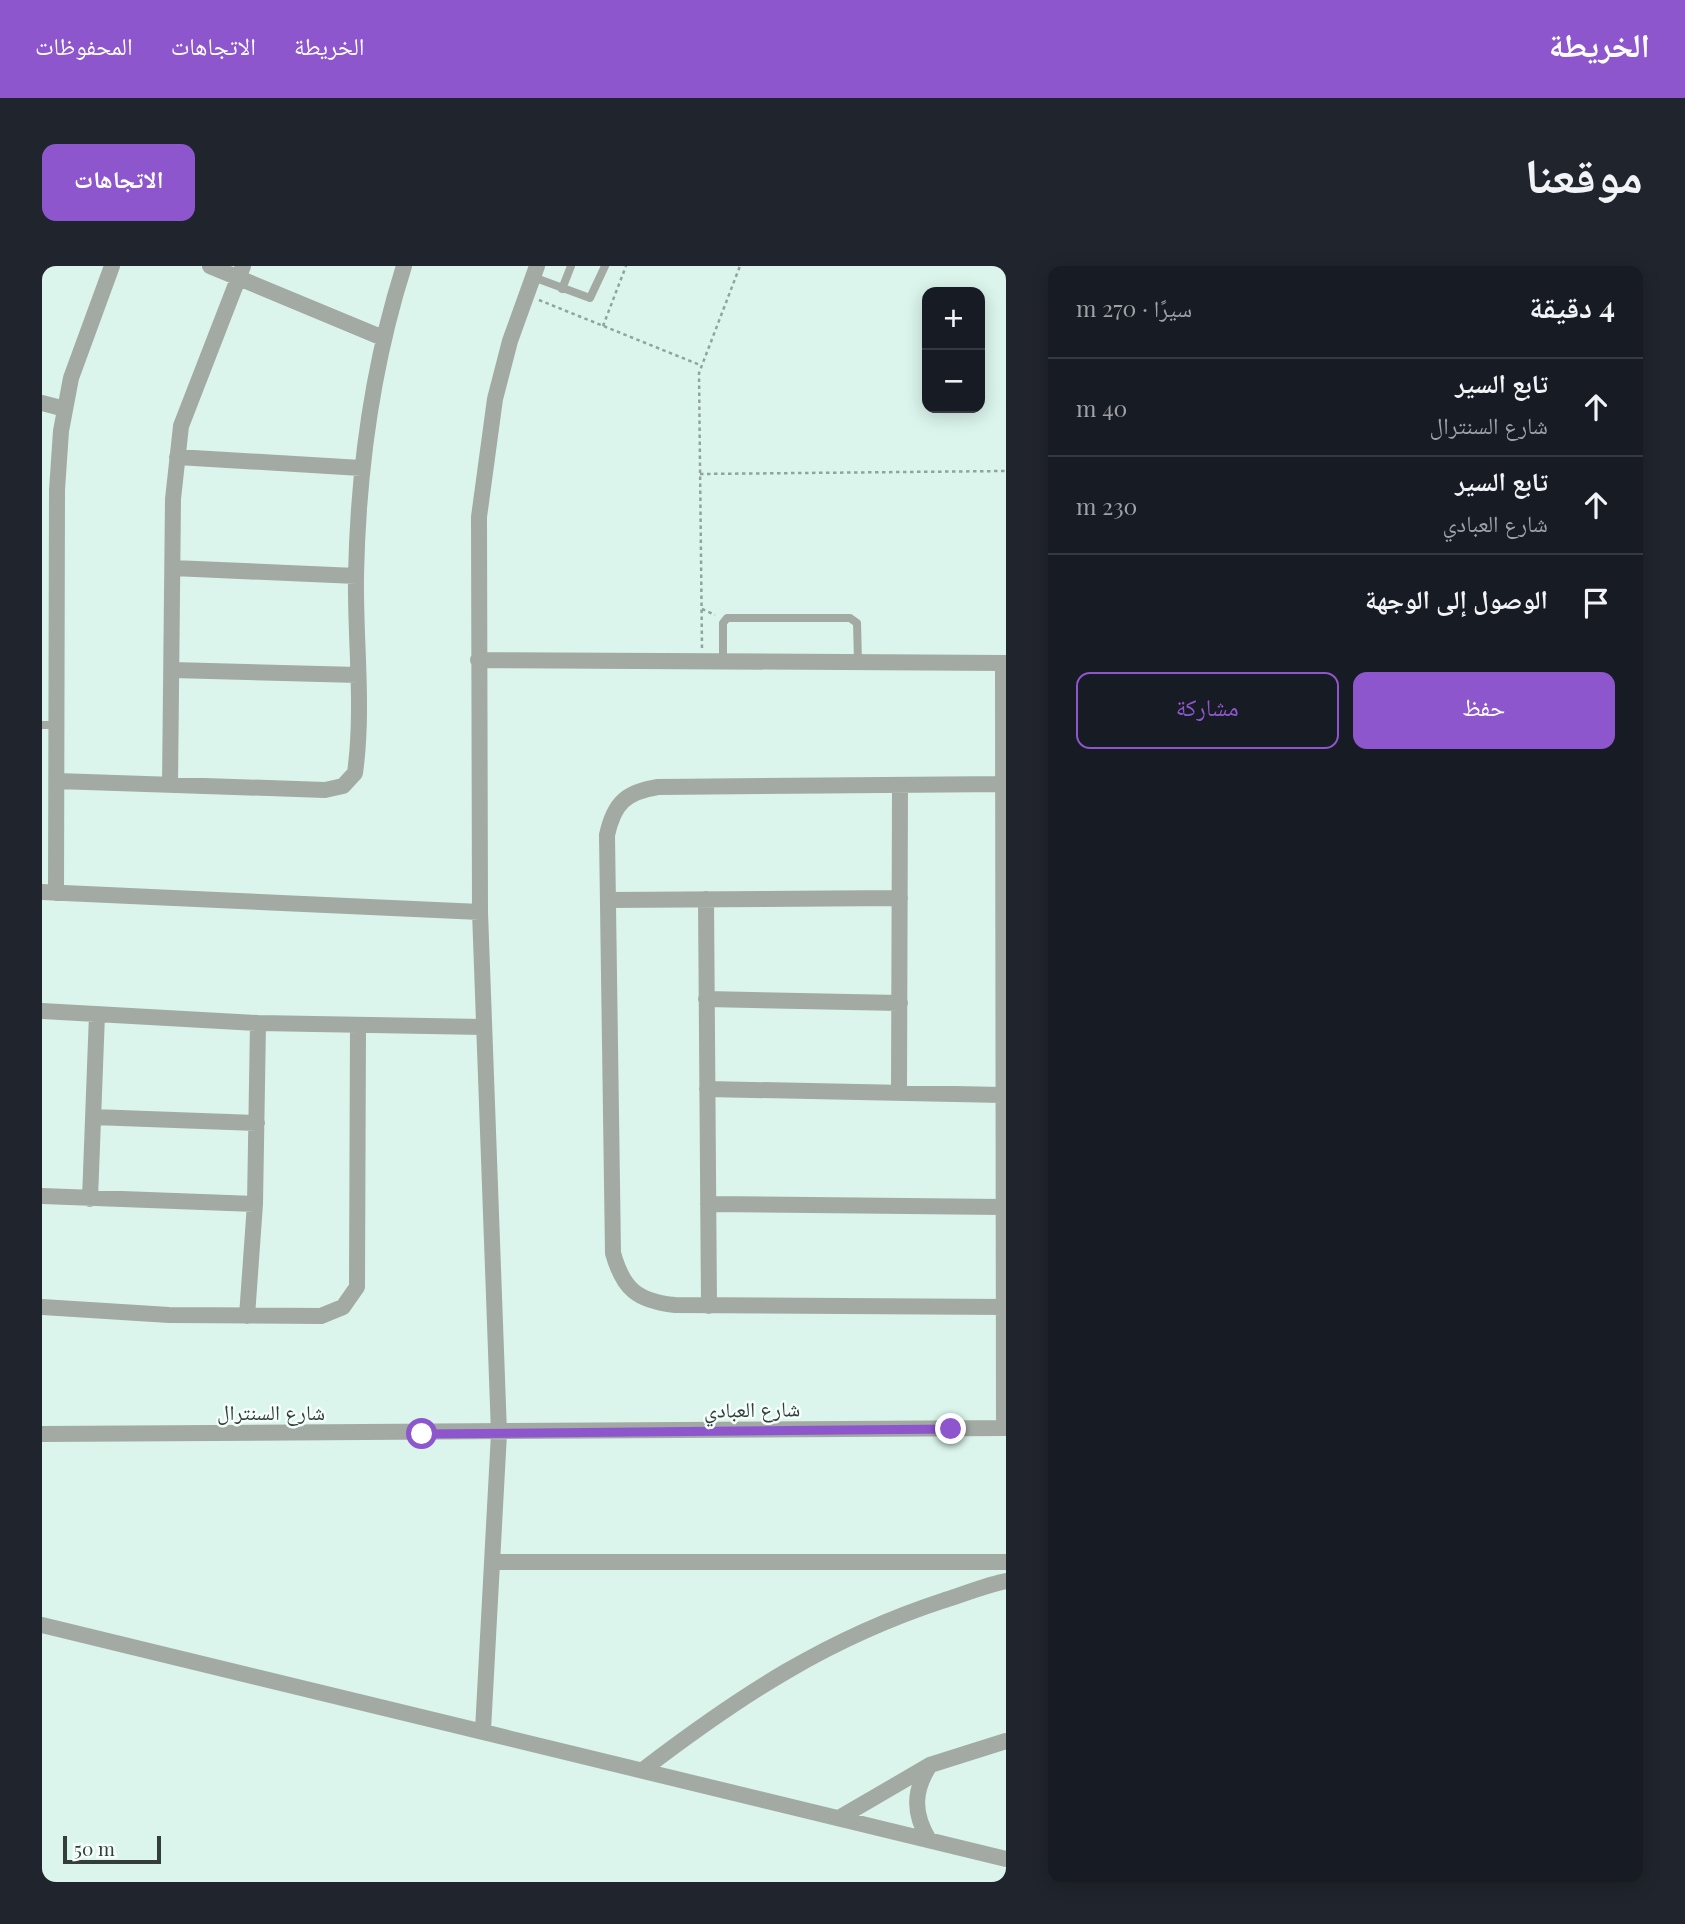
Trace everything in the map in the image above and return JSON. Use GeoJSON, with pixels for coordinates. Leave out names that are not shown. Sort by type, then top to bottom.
{"type":"FeatureCollection","features":[{"type":"Feature","properties":{"kind":"street"},"geometry":{"type":"LineString","coordinates":[[112,266],[84,337],[65,409],[57,490],[50,725],[57,781],[49,892],[480,912]]}},
{"type":"Feature","properties":{"kind":"street"},"geometry":{"type":"LineString","coordinates":[[210,266],[241,272],[383,338]]}},
{"type":"Feature","properties":{"kind":"street"},"geometry":{"type":"LineString","coordinates":[[57,781],[325,790],[343,786],[355,773],[358,675],[356,576],[361,468],[383,338],[404,266]]}},
{"type":"Feature","properties":{"kind":"street"},"geometry":{"type":"LineString","coordinates":[[170,785],[173,568],[177,457],[181,426],[241,272]]}},
{"type":"Feature","properties":{"kind":"street"},"geometry":{"type":"LineString","coordinates":[[483,1730],[499,1433],[480,912],[479,517],[485,457],[495,399],[535,272]]}},
{"type":"Feature","properties":{"kind":"street"},"geometry":{"type":"LineString","coordinates":[[42,403],[65,409]]}},
{"type":"Feature","properties":{"kind":"street"},"geometry":{"type":"LineString","coordinates":[[177,457],[361,468]]}},
{"type":"Feature","properties":{"kind":"street"},"geometry":{"type":"LineString","coordinates":[[173,568],[356,576]]}},
{"type":"Feature","properties":{"kind":"street"},"geometry":{"type":"LineString","coordinates":[[478,660],[1005,663],[1005,1428]]}},
{"type":"Feature","properties":{"kind":"street"},"geometry":{"type":"LineString","coordinates":[[172,670],[358,675]]}},
{"type":"Feature","properties":{"kind":"street"},"geometry":{"type":"LineString","coordinates":[[1005,784],[658,786],[637,790],[621,799],[611,816],[607,835],[613,1253],[619,1274],[633,1292],[652,1303],[709,1306],[1005,1307]]}},
{"type":"Feature","properties":{"kind":"street"},"geometry":{"type":"LineString","coordinates":[[900,785],[900,1093]]}},
{"type":"Feature","properties":{"kind":"street"},"geometry":{"type":"LineString","coordinates":[[608,900],[900,898]]}},
{"type":"Feature","properties":{"kind":"street"},"geometry":{"type":"LineString","coordinates":[[706,899],[709,1306]]}},
{"type":"Feature","properties":{"kind":"street"},"geometry":{"type":"LineString","coordinates":[[706,999],[900,1003]]}},
{"type":"Feature","properties":{"kind":"street"},"geometry":{"type":"LineString","coordinates":[[42,1011],[258,1023],[484,1027]]}},
{"type":"Feature","properties":{"kind":"street"},"geometry":{"type":"LineString","coordinates":[[90,1199],[97,1014]]}},
{"type":"Feature","properties":{"kind":"street"},"geometry":{"type":"LineString","coordinates":[[247,1316],[255,1204],[258,1023]]}},
{"type":"Feature","properties":{"kind":"street"},"geometry":{"type":"LineString","coordinates":[[42,1307],[169,1315],[321,1316],[343,1307],[357,1287],[358,1026]]}},
{"type":"Feature","properties":{"kind":"street"},"geometry":{"type":"LineString","coordinates":[[707,1089],[1003,1095]]}},
{"type":"Feature","properties":{"kind":"street"},"geometry":{"type":"LineString","coordinates":[[93,1117],[257,1123]]}},
{"type":"Feature","properties":{"kind":"street"},"geometry":{"type":"LineString","coordinates":[[42,1196],[255,1204]]}},
{"type":"Feature","properties":{"kind":"street"},"geometry":{"type":"LineString","coordinates":[[708,1204],[1003,1207]]}},
{"type":"Feature","properties":{"kind":"street","name":"شارع العبادي"},"geometry":{"type":"LineString","coordinates":[[499,1433],[1005,1428]]}},
{"type":"Feature","properties":{"kind":"street","name":"شارع السنترال"},"geometry":{"type":"LineString","coordinates":[[42,1434],[499,1433]]}},
{"type":"Feature","properties":{"kind":"street"},"geometry":{"type":"LineString","coordinates":[[492,1562],[1006,1562]]}},
{"type":"Feature","properties":{"kind":"street"},"geometry":{"type":"LineString","coordinates":[[645,1769],[725,1708],[812,1656],[904,1614],[1006,1581]]}},
{"type":"Feature","properties":{"kind":"street"},"geometry":{"type":"LineString","coordinates":[[42,1625],[645,1769],[1006,1859]]}},
{"type":"Feature","properties":{"kind":"street"},"geometry":{"type":"LineString","coordinates":[[839,1818],[929,1765],[1006,1741]]}},
{"type":"Feature","properties":{"kind":"street"},"geometry":{"type":"LineString","coordinates":[[929,1765],[916,1794],[920,1826],[929,1840]]}},
{"type":"Feature","properties":{"kind":"lane"},"geometry":{"type":"LineString","coordinates":[[562,289],[571,266]]}},
{"type":"Feature","properties":{"kind":"lane"},"geometry":{"type":"LineString","coordinates":[[535,272],[562,289],[590,298],[605,266]]}},
{"type":"Feature","properties":{"kind":"lane"},"geometry":{"type":"LineString","coordinates":[[723,661],[724,619],[855,620],[858,662]]}},
{"type":"Feature","properties":{"kind":"path"},"geometry":{"type":"LineString","coordinates":[[603,326],[626,266]]}},
{"type":"Feature","properties":{"kind":"path"},"geometry":{"type":"LineString","coordinates":[[702,661],[700,365],[740,266]]}},
{"type":"Feature","properties":{"kind":"path"},"geometry":{"type":"LineString","coordinates":[[526,295],[700,365]]}},
{"type":"Feature","properties":{"kind":"path"},"geometry":{"type":"LineString","coordinates":[[700,474],[1006,471]]}},
{"type":"Feature","properties":{"kind":"path"},"geometry":{"type":"LineString","coordinates":[[701,609],[724,619]]}},
{"type":"Feature","properties":{"kind":"route"},"geometry":{"type":"LineString","coordinates":[[422,1434],[951,1429]]}}]}
